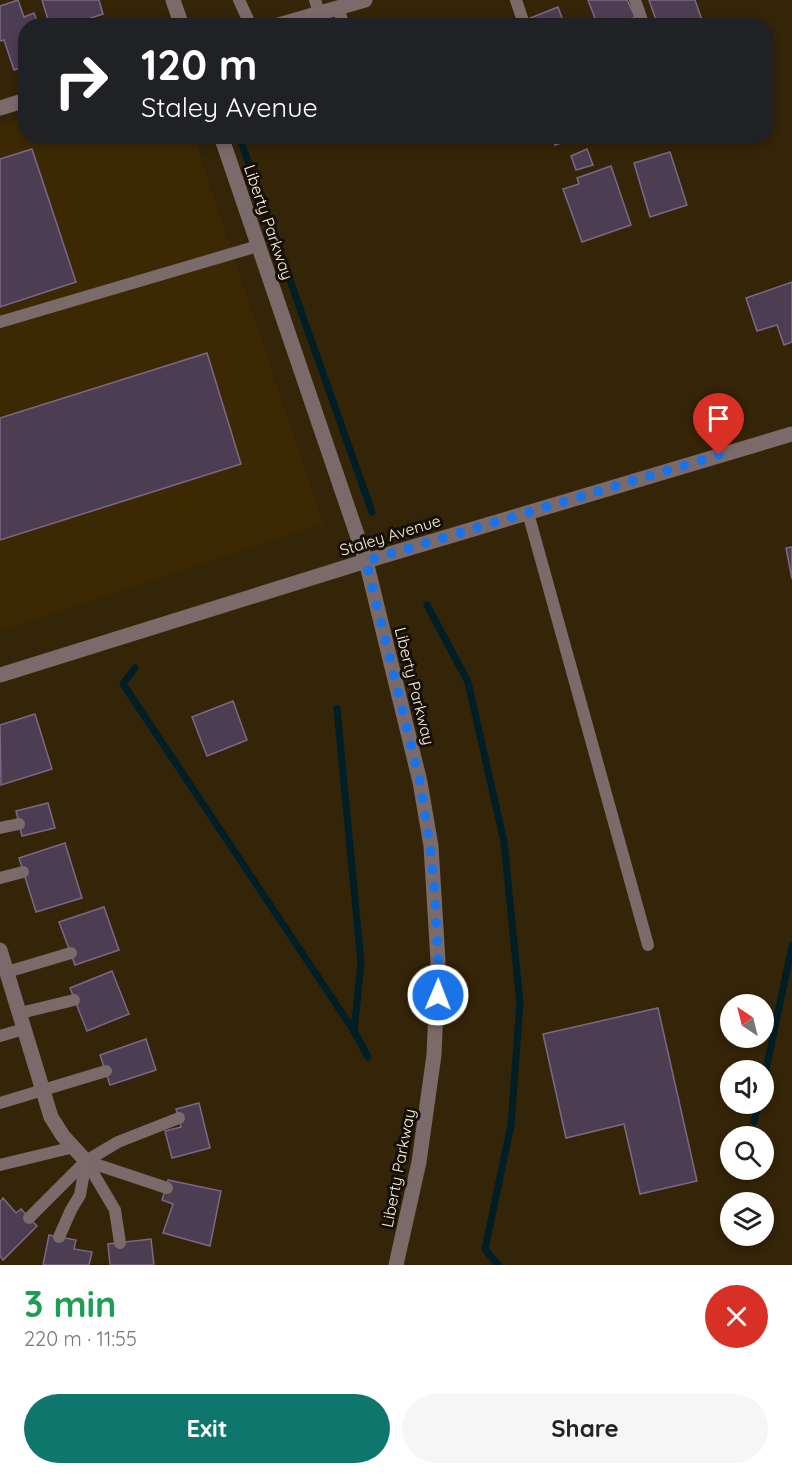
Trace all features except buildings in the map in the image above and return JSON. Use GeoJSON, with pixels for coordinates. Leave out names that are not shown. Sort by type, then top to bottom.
{"type":"FeatureCollection","features":[{"type":"Feature","properties":{"kind":"street"},"geometry":{"type":"LineString","coordinates":[[173,0],[179,18]]}},
{"type":"Feature","properties":{"kind":"street"},"geometry":{"type":"LineString","coordinates":[[292,18],[317,6],[338,8],[365,0]]}},
{"type":"Feature","properties":{"kind":"street"},"geometry":{"type":"LineString","coordinates":[[0,108],[18,102]]}},
{"type":"Feature","properties":{"kind":"street","name":"Liberty Parkway"},"geometry":{"type":"LineString","coordinates":[[224,144],[366,561],[420,782],[430,846],[438,961],[434,1055],[414,1185],[397,1262]]}},
{"type":"Feature","properties":{"kind":"street","name":"Staley Avenue"},"geometry":{"type":"LineString","coordinates":[[0,675],[366,561],[792,434]]}},
{"type":"Feature","properties":{"kind":"street"},"geometry":{"type":"LineString","coordinates":[[0,950],[51,1117],[63,1136],[86,1161]]}},
{"type":"Feature","properties":{"kind":"lane"},"geometry":{"type":"LineString","coordinates":[[239,0],[247,18]]}},
{"type":"Feature","properties":{"kind":"lane"},"geometry":{"type":"LineString","coordinates":[[516,0],[522,18]]}},
{"type":"Feature","properties":{"kind":"lane"},"geometry":{"type":"LineString","coordinates":[[635,0],[641,18]]}},
{"type":"Feature","properties":{"kind":"lane"},"geometry":{"type":"LineString","coordinates":[[338,8],[341,18]]}},
{"type":"Feature","properties":{"kind":"lane"},"geometry":{"type":"LineString","coordinates":[[0,322],[258,246]]}},
{"type":"Feature","properties":{"kind":"lane"},"geometry":{"type":"LineString","coordinates":[[528,513],[648,945]]}},
{"type":"Feature","properties":{"kind":"lane"},"geometry":{"type":"LineString","coordinates":[[0,828],[19,824]]}},
{"type":"Feature","properties":{"kind":"lane"},"geometry":{"type":"LineString","coordinates":[[0,878],[23,872]]}},
{"type":"Feature","properties":{"kind":"lane"},"geometry":{"type":"LineString","coordinates":[[4,969],[71,953]]}},
{"type":"Feature","properties":{"kind":"lane"},"geometry":{"type":"LineString","coordinates":[[20,1013],[74,1000]]}},
{"type":"Feature","properties":{"kind":"lane"},"geometry":{"type":"LineString","coordinates":[[0,1036],[24,1029]]}},
{"type":"Feature","properties":{"kind":"lane"},"geometry":{"type":"LineString","coordinates":[[0,1103],[106,1071]]}},
{"type":"Feature","properties":{"kind":"lane"},"geometry":{"type":"LineString","coordinates":[[29,1218],[86,1161],[118,1142],[179,1118]]}},
{"type":"Feature","properties":{"kind":"lane"},"geometry":{"type":"LineString","coordinates":[[0,1165],[74,1147]]}},
{"type":"Feature","properties":{"kind":"lane"},"geometry":{"type":"LineString","coordinates":[[86,1161],[167,1188]]}},
{"type":"Feature","properties":{"kind":"lane"},"geometry":{"type":"LineString","coordinates":[[59,1237],[70,1210],[80,1195],[86,1161]]}},
{"type":"Feature","properties":{"kind":"lane"},"geometry":{"type":"LineString","coordinates":[[86,1161],[115,1210],[120,1243]]}},
{"type":"Feature","properties":{"kind":"shaded area"},"geometry":{"type":"Polygon","coordinates":[[[18,120],[18,144],[196,144],[323,523],[0,631],[0,126],[18,120]]]}},
{"type":"Feature","properties":{"kind":"waterway"},"geometry":{"type":"LineString","coordinates":[[242,144],[372,512]]}},
{"type":"Feature","properties":{"kind":"waterway"},"geometry":{"type":"LineString","coordinates":[[427,605],[468,682],[504,842],[520,1003],[511,1125],[485,1249],[498,1265]]}},
{"type":"Feature","properties":{"kind":"waterway"},"geometry":{"type":"LineString","coordinates":[[135,668],[123,684],[354,1031],[368,1057]]}},
{"type":"Feature","properties":{"kind":"waterway"},"geometry":{"type":"LineString","coordinates":[[337,709],[361,963],[354,1031]]}},
{"type":"Feature","properties":{"kind":"waterway"},"geometry":{"type":"LineString","coordinates":[[768,1060],[792,946]]}},
{"type":"Feature","properties":{"kind":"waterway"},"geometry":{"type":"LineString","coordinates":[[754,1122],[756,1114]]}},
{"type":"Feature","properties":{"kind":"route"},"geometry":{"type":"LineString","coordinates":[[438,995],[435,896],[420,782],[366,561],[719,455]]}}]}
